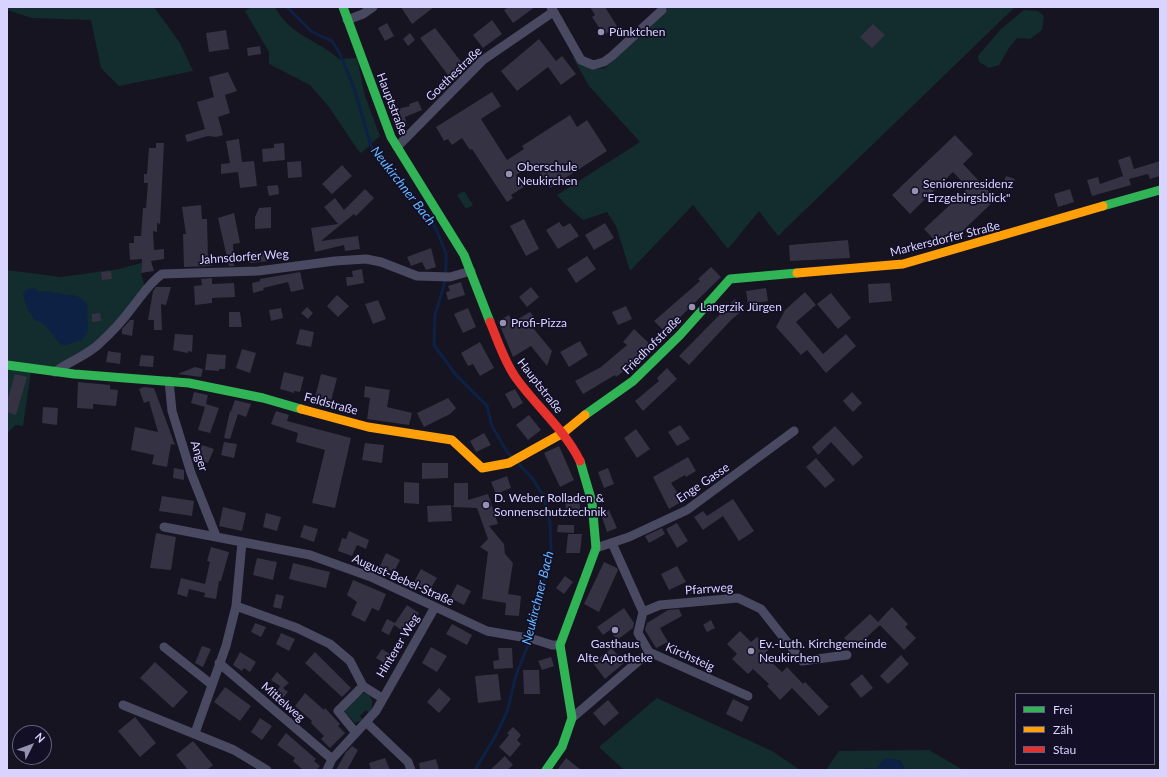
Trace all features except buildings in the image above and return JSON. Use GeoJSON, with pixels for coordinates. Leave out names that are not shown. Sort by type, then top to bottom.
{"type":"FeatureCollection","features":[{"type":"Feature","properties":{"kind":"street","name":"Hauptstraße"},"geometry":{"type":"LineString","coordinates":[[343,7],[387,128],[397,147],[455,239],[471,271],[505,360],[516,378],[572,446],[581,464],[589,494],[596,548],[560,645],[572,718],[562,747],[546,770]]}},
{"type":"Feature","properties":{"kind":"street"},"geometry":{"type":"LineString","coordinates":[[347,20],[363,14],[374,7]]}},
{"type":"Feature","properties":{"kind":"street"},"geometry":{"type":"LineString","coordinates":[[552,9],[581,60],[593,65],[604,62],[662,10]]}},
{"type":"Feature","properties":{"kind":"street","name":"Goethestraße"},"geometry":{"type":"LineString","coordinates":[[397,147],[483,60],[552,9]]}},
{"type":"Feature","properties":{"kind":"street","name":"Markersdorfer Straße"},"geometry":{"type":"LineString","coordinates":[[730,279],[903,264],[1160,190]]}},
{"type":"Feature","properties":{"kind":"street","name":"Jahnsdorfer Weg"},"geometry":{"type":"LineString","coordinates":[[55,372],[68,362],[87,353],[99,345],[130,311],[154,280],[162,274],[258,271],[335,261],[366,259],[381,262],[417,276],[450,277],[471,271]]}},
{"type":"Feature","properties":{"kind":"street","name":"Friedhofstraße"},"geometry":{"type":"LineString","coordinates":[[563,434],[576,421],[634,382],[680,335],[730,279]]}},
{"type":"Feature","properties":{"kind":"street","name":"Feldstraße"},"geometry":{"type":"LineString","coordinates":[[7,365],[74,374],[189,382],[263,398],[368,427],[452,440],[460,444],[472,461],[482,468],[509,463],[563,434]]}},
{"type":"Feature","properties":{"kind":"street","name":"Anger"},"geometry":{"type":"LineString","coordinates":[[169,381],[172,411],[191,473],[216,536]]}},
{"type":"Feature","properties":{"kind":"street","name":"Enge Gasse"},"geometry":{"type":"LineString","coordinates":[[596,548],[612,543],[687,510],[794,431]]}},
{"type":"Feature","properties":{"kind":"street","name":"August-Bebel-Straße"},"geometry":{"type":"LineString","coordinates":[[164,527],[310,555],[371,577],[487,631],[533,639],[552,645],[560,645]]}},
{"type":"Feature","properties":{"kind":"street"},"geometry":{"type":"LineString","coordinates":[[195,733],[219,663],[236,606],[242,542]]}},
{"type":"Feature","properties":{"kind":"street"},"geometry":{"type":"LineString","coordinates":[[612,543],[643,612],[638,633],[649,652]]}},
{"type":"Feature","properties":{"kind":"street","name":"Pfarrweg"},"geometry":{"type":"LineString","coordinates":[[643,612],[660,605],[738,598],[761,609],[802,661],[847,655]]}},
{"type":"Feature","properties":{"kind":"street"},"geometry":{"type":"LineString","coordinates":[[236,606],[297,628],[330,644],[350,661],[363,686],[382,698]]}},
{"type":"Feature","properties":{"kind":"street","name":"Hinterer Weg"},"geometry":{"type":"LineString","coordinates":[[327,770],[332,759],[376,711],[382,698],[436,607]]}},
{"type":"Feature","properties":{"kind":"street"},"geometry":{"type":"LineString","coordinates":[[164,647],[211,684]]}},
{"type":"Feature","properties":{"kind":"street","name":"Kirchsteig"},"geometry":{"type":"LineString","coordinates":[[572,718],[649,652],[748,696]]}},
{"type":"Feature","properties":{"kind":"street","name":"Mittelweg"},"geometry":{"type":"LineString","coordinates":[[219,663],[332,759]]}},
{"type":"Feature","properties":{"kind":"street"},"geometry":{"type":"LineString","coordinates":[[356,733],[338,711],[363,686]]}},
{"type":"Feature","properties":{"kind":"street"},"geometry":{"type":"LineString","coordinates":[[123,705],[234,750],[267,770]]}},
{"type":"Feature","properties":{"kind":"street"},"geometry":{"type":"LineString","coordinates":[[366,722],[408,762],[410,770]]}},
{"type":"Feature","properties":{"kind":"green space"},"geometry":{"type":"Polygon","coordinates":[[[7,7],[154,7],[180,43],[193,71],[119,86],[101,68],[91,20],[32,18],[7,10],[7,7]]]}},
{"type":"Feature","properties":{"kind":"green space"},"geometry":{"type":"Polygon","coordinates":[[[252,7],[275,7],[288,24],[296,31],[331,52],[339,59],[357,58],[365,96],[380,136],[361,153],[329,107],[310,85],[269,64],[269,52],[245,11],[252,7]]]}},
{"type":"Feature","properties":{"kind":"green space"},"geometry":{"type":"Polygon","coordinates":[[[662,7],[1015,7],[778,236],[759,211],[728,249],[693,205],[630,271],[616,226],[607,212],[583,220],[557,195],[640,142],[589,86],[572,56],[587,66],[605,68],[650,26],[662,7]]]}},
{"type":"Feature","properties":{"kind":"green space"},"geometry":{"type":"Polygon","coordinates":[[[1024,10],[1038,11],[1044,16],[1042,30],[1030,39],[1017,38],[999,65],[989,68],[979,62],[978,56],[1001,29],[1024,10]]]}},
{"type":"Feature","properties":{"kind":"green space"},"geometry":{"type":"Polygon","coordinates":[[[464,191],[473,205],[466,209],[457,195],[464,191]]]}},
{"type":"Feature","properties":{"kind":"green space"},"geometry":{"type":"Polygon","coordinates":[[[141,263],[141,273],[145,287],[95,345],[68,364],[31,372],[23,426],[16,425],[7,433],[7,270],[61,277],[119,269],[141,263]]]}},
{"type":"Feature","properties":{"kind":"green space"},"geometry":{"type":"Polygon","coordinates":[[[360,693],[370,696],[372,699],[372,706],[369,713],[366,710],[360,716],[363,720],[355,723],[345,712],[345,709],[360,693]]]}},
{"type":"Feature","properties":{"kind":"green space"},"geometry":{"type":"Polygon","coordinates":[[[657,698],[772,751],[800,770],[624,770],[599,747],[657,698]]]}},
{"type":"Feature","properties":{"kind":"green space"},"geometry":{"type":"Polygon","coordinates":[[[929,750],[963,770],[905,770],[900,760],[876,769],[826,770],[839,751],[929,750]]]}},
{"type":"Feature","properties":{"kind":"water"},"geometry":{"type":"Polygon","coordinates":[[[35,288],[38,292],[50,292],[75,296],[81,298],[87,304],[88,331],[82,340],[65,345],[60,344],[45,325],[35,320],[27,308],[23,294],[27,289],[35,288]]]}},
{"type":"Feature","properties":{"kind":"water"},"geometry":{"type":"Polygon","coordinates":[[[885,758],[900,760],[905,770],[864,770],[864,768],[876,769],[885,758]]]}},
{"type":"Feature","properties":{"kind":"waterway","name":"Neukirchner Bach"},"geometry":{"type":"LineString","coordinates":[[287,7],[312,32],[332,41],[340,54],[354,88],[371,146],[417,199],[436,229],[446,253],[446,267],[444,285],[435,315],[434,345],[456,375],[487,406],[492,426],[507,452],[512,457]]}},
{"type":"Feature","properties":{"kind":"waterway","name":"Neukirchner Bach"},"geometry":{"type":"LineString","coordinates":[[475,770],[495,737],[507,712],[516,675],[528,645],[551,550],[550,522],[543,495],[532,478],[517,462]]}},
{"type":"Feature","properties":{"kind":"traffic: fast"},"geometry":{"type":"LineString","coordinates":[[343,7],[391,137],[464,255],[490,322]]}},
{"type":"Feature","properties":{"kind":"traffic: fast"},"geometry":{"type":"LineString","coordinates":[[1103,206],[1160,190]]}},
{"type":"Feature","properties":{"kind":"traffic: fast"},"geometry":{"type":"LineString","coordinates":[[585,415],[633,381],[680,335],[730,279],[797,273]]}},
{"type":"Feature","properties":{"kind":"traffic: fast"},"geometry":{"type":"LineString","coordinates":[[7,365],[74,374],[189,383],[263,398],[301,409]]}},
{"type":"Feature","properties":{"kind":"traffic: fast"},"geometry":{"type":"LineString","coordinates":[[546,770],[562,747],[572,718],[560,645],[596,548],[592,502],[580,461]]}},
{"type":"Feature","properties":{"kind":"traffic: slow"},"geometry":{"type":"LineString","coordinates":[[797,273],[903,264],[1103,206]]}},
{"type":"Feature","properties":{"kind":"traffic: slow"},"geometry":{"type":"LineString","coordinates":[[301,409],[368,427],[452,440],[482,468],[509,463],[563,433],[585,415]]}},
{"type":"Feature","properties":{"kind":"traffic: jam"},"geometry":{"type":"LineString","coordinates":[[490,322],[508,365],[516,378],[566,438],[580,461]]}},
{"type":"Feature","properties":{"kind":"place","name":"Pünktchen"},"geometry":{"type":"Point","coordinates":[601,32]}},
{"type":"Feature","properties":{"kind":"place","name":"Oberschule Neukirchen"},"geometry":{"type":"Point","coordinates":[509,174]}},
{"type":"Feature","properties":{"kind":"place","name":"Seniorenresidenz \"Erzgebirgsblick\""},"geometry":{"type":"Point","coordinates":[915,191]}},
{"type":"Feature","properties":{"kind":"place","name":"Langrzik Jürgen"},"geometry":{"type":"Point","coordinates":[692,307]}},
{"type":"Feature","properties":{"kind":"place","name":"Profi-Pizza"},"geometry":{"type":"Point","coordinates":[503,323]}},
{"type":"Feature","properties":{"kind":"place","name":"D. Weber Rolladen & Sonnenschutztechnik"},"geometry":{"type":"Point","coordinates":[486,505]}},
{"type":"Feature","properties":{"kind":"place","name":"Gasthaus Alte Apotheke"},"geometry":{"type":"Point","coordinates":[615,630]}},
{"type":"Feature","properties":{"kind":"place","name":"Ev.-Luth. Kirchgemeinde Neukirchen"},"geometry":{"type":"Point","coordinates":[751,651]}}]}
